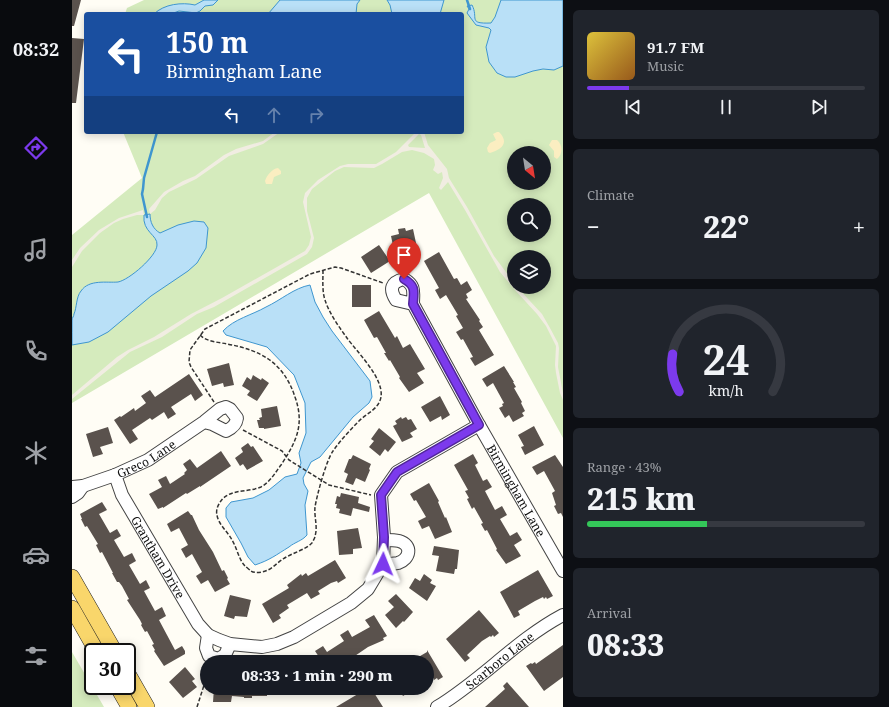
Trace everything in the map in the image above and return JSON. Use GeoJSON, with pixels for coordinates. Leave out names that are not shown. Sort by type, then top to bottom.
{"type":"FeatureCollection","features":[{"type":"Feature","properties":{"kind":"main road"},"geometry":{"type":"LineString","coordinates":[[72,576],[110,643]]}},
{"type":"Feature","properties":{"kind":"main road"},"geometry":{"type":"LineString","coordinates":[[72,608],[92,643]]}},
{"type":"Feature","properties":{"kind":"main road"},"geometry":{"type":"LineString","coordinates":[[136,688],[147,707]]}},
{"type":"Feature","properties":{"kind":"main road"},"geometry":{"type":"LineString","coordinates":[[122,695],[129,707]]}},
{"type":"Feature","properties":{"kind":"street","name":"Birmingham Lane"},"geometry":{"type":"LineString","coordinates":[[413,304],[479,425],[563,571]]}},
{"type":"Feature","properties":{"kind":"street","name":"Greco Lane"},"geometry":{"type":"LineString","coordinates":[[72,497],[78,493],[77,486],[115,475],[148,460],[204,422]]}},
{"type":"Feature","properties":{"kind":"street"},"geometry":{"type":"LineString","coordinates":[[381,495],[397,472],[479,425]]}},
{"type":"Feature","properties":{"kind":"street","name":"Grantham Drive"},"geometry":{"type":"LineString","coordinates":[[115,475],[122,495],[130,509],[194,618],[208,635],[230,644],[262,647],[277,644],[294,637],[351,602],[368,589],[383,564],[384,540],[381,495]]}},
{"type":"Feature","properties":{"kind":"street"},"geometry":{"type":"LineString","coordinates":[[383,564],[397,563],[406,559],[409,554],[408,548],[405,544],[399,541],[384,540]]}},
{"type":"Feature","properties":{"kind":"street","name":"Scarboro Lane"},"geometry":{"type":"LineString","coordinates":[[437,707],[479,677],[532,633],[563,615]]}},
{"type":"Feature","properties":{"kind":"street"},"geometry":{"type":"LineString","coordinates":[[208,635],[206,648],[209,656],[218,659],[225,655],[230,644]]}},
{"type":"Feature","properties":{"kind":"path"},"geometry":{"type":"LineString","coordinates":[[214,403],[189,362],[190,350],[205,328],[310,274],[335,267],[384,284]]}},
{"type":"Feature","properties":{"kind":"path"},"geometry":{"type":"LineString","coordinates":[[200,335],[209,340],[237,346],[266,356],[280,368],[288,379],[300,413],[295,443],[273,477],[262,486],[250,490],[234,492],[222,500],[218,505],[217,516],[233,542],[244,566],[257,573],[269,569],[314,541],[317,526],[315,512],[316,503],[329,458],[333,451],[360,420],[377,406],[381,399],[379,385],[375,377],[359,351],[346,337],[332,316],[324,300],[323,271]]}},
{"type":"Feature","properties":{"kind":"path"},"geometry":{"type":"LineString","coordinates":[[243,429],[282,451],[286,457],[297,466],[312,473],[329,485],[355,492],[381,495]]}},
{"type":"Feature","properties":{"kind":"path"},"geometry":{"type":"LineString","coordinates":[[198,707],[201,695]]}},
{"type":"Feature","properties":{"kind":"green space"},"geometry":{"type":"Polygon","coordinates":[[[144,0],[563,0],[563,438],[429,193],[72,403],[72,235],[142,178],[124,134],[464,134],[464,12],[126,12],[127,8],[144,0]]]}},
{"type":"Feature","properties":{"kind":"green space"},"geometry":{"type":"Polygon","coordinates":[[[72,652],[84,673],[84,695],[97,695],[104,707],[72,707],[72,652]]]}},
{"type":"Feature","properties":{"kind":"sand"},"geometry":{"type":"Polygon","coordinates":[[[499,132],[504,140],[503,146],[490,153],[488,152],[487,148],[490,143],[496,140],[493,134],[499,132]]]}},
{"type":"Feature","properties":{"kind":"sand"},"geometry":{"type":"Polygon","coordinates":[[[552,140],[557,140],[559,142],[561,152],[557,159],[554,157],[554,151],[549,145],[552,140]]]}},
{"type":"Feature","properties":{"kind":"sand"},"geometry":{"type":"Polygon","coordinates":[[[278,168],[281,171],[281,174],[274,177],[272,184],[266,184],[265,181],[268,175],[278,168]]]}},
{"type":"Feature","properties":{"kind":"shaded area"},"geometry":{"type":"Polygon","coordinates":[[[272,134],[277,134],[263,144],[229,156],[196,179],[169,192],[162,198],[155,210],[150,214],[149,209],[164,192],[195,176],[224,155],[236,149],[263,141],[272,134]]]}},
{"type":"Feature","properties":{"kind":"shaded area"},"geometry":{"type":"Polygon","coordinates":[[[414,134],[419,134],[425,134],[428,145],[447,169],[449,178],[494,256],[507,274],[507,280],[500,272],[448,182],[441,190],[439,188],[443,178],[442,172],[438,174],[433,170],[435,165],[434,159],[424,153],[412,150],[402,152],[374,168],[344,167],[335,171],[312,189],[307,198],[307,211],[314,238],[312,247],[307,254],[214,307],[197,314],[162,337],[130,352],[72,399],[72,395],[117,357],[128,350],[154,337],[191,314],[305,251],[309,245],[311,237],[303,202],[305,193],[318,180],[340,166],[348,164],[376,164],[396,152],[414,134]],[[419,134],[408,145],[409,147],[425,148],[421,135],[419,134]]]}},
{"type":"Feature","properties":{"kind":"shaded area"},"geometry":{"type":"Polygon","coordinates":[[[143,210],[144,215],[137,215],[123,219],[114,223],[100,233],[82,251],[72,267],[72,260],[80,248],[99,230],[119,218],[143,210]]]}},
{"type":"Feature","properties":{"kind":"shaded area"},"geometry":{"type":"Polygon","coordinates":[[[519,294],[523,294],[542,314],[558,343],[558,367],[563,400],[556,373],[556,346],[546,326],[519,294]]]}},
{"type":"Feature","properties":{"kind":"water"},"geometry":{"type":"Polygon","coordinates":[[[204,0],[218,0],[213,5],[205,6],[198,12],[157,12],[173,5],[195,5],[204,0]]]}},
{"type":"Feature","properties":{"kind":"water"},"geometry":{"type":"Polygon","coordinates":[[[280,0],[360,0],[357,4],[356,12],[270,12],[280,0]]]}},
{"type":"Feature","properties":{"kind":"water"},"geometry":{"type":"Polygon","coordinates":[[[387,0],[444,0],[441,12],[392,12],[387,0]]]}},
{"type":"Feature","properties":{"kind":"water"},"geometry":{"type":"Polygon","coordinates":[[[501,0],[563,0],[563,66],[554,70],[543,69],[515,77],[506,77],[497,73],[489,62],[486,47],[491,30],[489,28],[476,25],[467,13],[469,9],[467,6],[472,5],[476,21],[491,23],[495,17],[501,0]]]}},
{"type":"Feature","properties":{"kind":"water"},"geometry":{"type":"Polygon","coordinates":[[[150,214],[152,225],[160,233],[178,225],[194,221],[204,222],[208,228],[206,248],[197,263],[188,271],[151,296],[108,332],[89,342],[72,345],[72,319],[78,296],[84,287],[93,283],[118,282],[129,277],[148,261],[156,250],[157,242],[147,229],[144,221],[144,215],[150,214]]]}},
{"type":"Feature","properties":{"kind":"water"},"geometry":{"type":"Polygon","coordinates":[[[310,285],[315,302],[323,317],[370,381],[372,397],[369,403],[353,417],[320,457],[311,462],[303,478],[304,484],[308,491],[305,505],[307,535],[273,557],[255,565],[248,557],[226,517],[226,508],[231,502],[253,498],[269,490],[285,477],[297,474],[301,463],[299,453],[306,433],[305,403],[294,375],[267,347],[226,335],[223,331],[232,323],[261,310],[298,289],[310,285]]]}},
{"type":"Feature","properties":{"kind":"building"},"geometry":{"type":"Polygon","coordinates":[[[72,0],[81,0],[74,26],[72,26],[72,0]]]}},
{"type":"Feature","properties":{"kind":"building"},"geometry":{"type":"Polygon","coordinates":[[[72,38],[84,39],[76,103],[72,103],[72,38]]]}},
{"type":"Feature","properties":{"kind":"building"},"geometry":{"type":"Polygon","coordinates":[[[405,228],[406,231],[413,229],[419,257],[409,260],[407,252],[395,255],[391,236],[399,234],[398,229],[405,228]]]}},
{"type":"Feature","properties":{"kind":"building"},"geometry":{"type":"Polygon","coordinates":[[[379,245],[390,261],[371,273],[361,257],[379,245]]]}},
{"type":"Feature","properties":{"kind":"building"},"geometry":{"type":"Polygon","coordinates":[[[439,252],[454,279],[457,278],[461,285],[467,281],[472,290],[466,294],[468,298],[466,299],[480,320],[479,321],[483,327],[479,330],[494,355],[475,366],[470,358],[473,357],[463,339],[461,340],[456,332],[463,328],[456,316],[458,315],[446,295],[440,299],[435,290],[439,288],[424,261],[439,252]]]}},
{"type":"Feature","properties":{"kind":"building"},"geometry":{"type":"Polygon","coordinates":[[[352,285],[371,285],[371,307],[352,307],[352,285]]]}},
{"type":"Feature","properties":{"kind":"building"},"geometry":{"type":"Polygon","coordinates":[[[379,311],[395,338],[397,336],[403,348],[410,344],[425,369],[417,373],[424,383],[409,392],[399,378],[400,377],[390,360],[389,361],[384,353],[386,353],[377,337],[374,338],[364,320],[379,311]]]}},
{"type":"Feature","properties":{"kind":"building"},"geometry":{"type":"Polygon","coordinates":[[[229,363],[234,385],[224,387],[223,383],[212,386],[207,369],[229,363]]]}},
{"type":"Feature","properties":{"kind":"building"},"geometry":{"type":"Polygon","coordinates":[[[504,366],[514,382],[516,387],[514,388],[525,411],[522,413],[524,416],[513,422],[509,415],[505,418],[499,408],[503,406],[502,404],[504,403],[493,383],[487,387],[482,379],[504,366]]]}},
{"type":"Feature","properties":{"kind":"building"},"geometry":{"type":"Polygon","coordinates":[[[189,374],[203,395],[195,401],[191,394],[171,407],[176,414],[168,419],[164,412],[152,420],[150,418],[132,430],[138,439],[130,444],[114,420],[134,408],[135,411],[146,403],[141,396],[150,390],[155,397],[189,374]]]}},
{"type":"Feature","properties":{"kind":"building"},"geometry":{"type":"Polygon","coordinates":[[[253,375],[261,380],[262,378],[269,383],[257,401],[247,395],[250,391],[242,386],[247,377],[251,380],[253,375]]]}},
{"type":"Feature","properties":{"kind":"building"},"geometry":{"type":"Polygon","coordinates":[[[440,396],[450,415],[442,420],[441,416],[430,422],[421,407],[440,396]]]}},
{"type":"Feature","properties":{"kind":"building"},"geometry":{"type":"Polygon","coordinates":[[[277,406],[281,426],[264,429],[259,428],[257,420],[260,420],[259,418],[262,417],[261,409],[277,406]]]}},
{"type":"Feature","properties":{"kind":"building"},"geometry":{"type":"Polygon","coordinates":[[[401,417],[402,419],[406,417],[408,420],[411,419],[417,429],[410,433],[413,437],[402,442],[393,426],[397,424],[395,421],[401,417]]]}},
{"type":"Feature","properties":{"kind":"building"},"geometry":{"type":"Polygon","coordinates":[[[534,426],[544,445],[525,455],[521,447],[524,446],[518,435],[534,426]]]}},
{"type":"Feature","properties":{"kind":"building"},"geometry":{"type":"Polygon","coordinates":[[[108,427],[113,443],[100,447],[103,454],[93,457],[86,434],[108,427]]]}},
{"type":"Feature","properties":{"kind":"building"},"geometry":{"type":"Polygon","coordinates":[[[379,428],[396,442],[388,452],[385,449],[380,456],[369,447],[374,441],[371,439],[379,428]]]}},
{"type":"Feature","properties":{"kind":"building"},"geometry":{"type":"Polygon","coordinates":[[[248,443],[251,447],[253,446],[263,461],[247,470],[243,464],[240,466],[235,458],[243,452],[241,448],[248,443]]]}},
{"type":"Feature","properties":{"kind":"building"},"geometry":{"type":"Polygon","coordinates":[[[221,451],[231,466],[200,487],[187,494],[186,493],[163,508],[158,509],[149,494],[162,487],[158,480],[166,476],[170,484],[185,474],[184,473],[187,470],[183,464],[190,459],[197,468],[221,451]]]}},
{"type":"Feature","properties":{"kind":"building"},"geometry":{"type":"Polygon","coordinates":[[[473,454],[478,463],[475,465],[483,481],[487,479],[492,487],[485,491],[495,510],[502,506],[507,515],[500,519],[510,536],[517,532],[522,540],[514,545],[521,556],[506,564],[496,550],[497,549],[487,530],[485,531],[481,524],[483,523],[474,507],[472,509],[465,491],[468,490],[454,465],[473,454]]]}},
{"type":"Feature","properties":{"kind":"building"},"geometry":{"type":"Polygon","coordinates":[[[353,455],[371,464],[365,482],[356,478],[353,485],[345,482],[348,474],[344,472],[349,459],[351,459],[353,455]]]}},
{"type":"Feature","properties":{"kind":"building"},"geometry":{"type":"Polygon","coordinates":[[[555,455],[563,467],[563,517],[561,513],[558,514],[554,506],[556,505],[552,493],[555,491],[544,471],[537,475],[532,467],[555,455]]]}},
{"type":"Feature","properties":{"kind":"building"},"geometry":{"type":"Polygon","coordinates":[[[429,483],[439,501],[438,502],[452,532],[435,539],[429,526],[422,529],[418,521],[426,517],[416,500],[414,501],[410,494],[429,483]]]}},
{"type":"Feature","properties":{"kind":"building"},"geometry":{"type":"Polygon","coordinates":[[[341,493],[359,497],[358,503],[370,507],[369,512],[353,508],[351,516],[339,513],[340,509],[336,508],[337,504],[335,504],[337,496],[340,497],[341,493]]]}},
{"type":"Feature","properties":{"kind":"building"},"geometry":{"type":"Polygon","coordinates":[[[102,502],[107,510],[99,514],[110,533],[117,529],[121,536],[114,540],[124,557],[132,553],[136,561],[129,565],[140,584],[146,580],[150,588],[144,591],[155,611],[162,607],[166,616],[159,620],[175,650],[182,646],[185,651],[185,654],[164,666],[154,651],[155,650],[152,645],[154,644],[147,631],[145,632],[140,620],[127,600],[129,599],[122,586],[119,582],[117,582],[102,552],[100,553],[96,545],[98,544],[81,519],[80,514],[102,502]]]}},
{"type":"Feature","properties":{"kind":"building"},"geometry":{"type":"Polygon","coordinates":[[[188,511],[192,515],[199,530],[213,552],[222,571],[224,570],[230,584],[215,592],[208,580],[201,584],[196,576],[202,572],[192,554],[186,558],[181,549],[188,545],[179,528],[171,532],[167,524],[188,511]]]}},
{"type":"Feature","properties":{"kind":"building"},"geometry":{"type":"Polygon","coordinates":[[[358,528],[362,548],[353,549],[353,554],[339,555],[337,531],[358,528]]]}},
{"type":"Feature","properties":{"kind":"building"},"geometry":{"type":"Polygon","coordinates":[[[434,546],[459,550],[457,569],[455,569],[454,574],[436,571],[439,556],[432,555],[434,546]]]}},
{"type":"Feature","properties":{"kind":"building"},"geometry":{"type":"Polygon","coordinates":[[[335,560],[346,578],[338,583],[337,581],[331,583],[318,591],[320,594],[311,599],[307,593],[287,605],[289,608],[279,615],[281,618],[273,623],[262,604],[289,588],[287,585],[301,574],[302,576],[306,573],[308,576],[335,560]]]}},
{"type":"Feature","properties":{"kind":"building"},"geometry":{"type":"Polygon","coordinates":[[[538,570],[553,596],[547,599],[546,597],[544,599],[543,597],[535,601],[518,611],[520,615],[514,618],[500,592],[538,570]]]}},
{"type":"Feature","properties":{"kind":"building"},"geometry":{"type":"Polygon","coordinates":[[[424,574],[432,580],[430,583],[436,586],[427,601],[409,588],[415,578],[420,581],[424,574]]]}},
{"type":"Feature","properties":{"kind":"building"},"geometry":{"type":"Polygon","coordinates":[[[396,594],[413,612],[396,628],[385,615],[394,607],[388,601],[396,594]]]}},
{"type":"Feature","properties":{"kind":"building"},"geometry":{"type":"Polygon","coordinates":[[[230,595],[251,600],[247,617],[235,616],[234,619],[224,616],[230,595]]]}},
{"type":"Feature","properties":{"kind":"building"},"geometry":{"type":"Polygon","coordinates":[[[479,610],[499,633],[494,637],[493,635],[491,637],[490,636],[482,641],[467,655],[470,658],[465,662],[446,639],[479,610]]]}},
{"type":"Feature","properties":{"kind":"building"},"geometry":{"type":"Polygon","coordinates":[[[374,615],[387,636],[383,638],[384,640],[368,647],[356,655],[318,655],[315,651],[323,646],[327,652],[344,641],[340,635],[348,630],[352,637],[370,627],[365,620],[374,615]]]}},
{"type":"Feature","properties":{"kind":"building"},"geometry":{"type":"Polygon","coordinates":[[[563,645],[563,677],[544,691],[526,666],[535,662],[536,664],[563,645]]]}},
{"type":"Feature","properties":{"kind":"building"},"geometry":{"type":"Polygon","coordinates":[[[427,650],[430,655],[422,655],[427,652],[427,650]]]}},
{"type":"Feature","properties":{"kind":"building"},"geometry":{"type":"Polygon","coordinates":[[[434,662],[443,677],[438,680],[437,678],[434,680],[434,662]]]}},
{"type":"Feature","properties":{"kind":"building"},"geometry":{"type":"Polygon","coordinates":[[[185,667],[195,679],[192,681],[197,687],[183,698],[169,682],[185,667]]]}},
{"type":"Feature","properties":{"kind":"building"},"geometry":{"type":"Polygon","coordinates":[[[507,682],[529,707],[485,707],[505,689],[503,686],[507,682]]]}},
{"type":"Feature","properties":{"kind":"building"},"geometry":{"type":"Polygon","coordinates":[[[214,695],[267,695],[252,696],[252,698],[232,696],[231,702],[213,702],[214,695]]]}},
{"type":"Feature","properties":{"kind":"building"},"geometry":{"type":"Polygon","coordinates":[[[356,695],[375,695],[383,707],[336,707],[356,695]]]}},
{"type":"Feature","properties":{"kind":"waterway"},"geometry":{"type":"LineString","coordinates":[[467,0],[470,9]]}},
{"type":"Feature","properties":{"kind":"waterway"},"geometry":{"type":"LineString","coordinates":[[147,217],[142,194],[144,178],[156,134]]}},
{"type":"Feature","properties":{"kind":"route"},"geometry":{"type":"LineString","coordinates":[[383,564],[384,537],[381,495],[397,472],[479,425],[413,304],[414,290],[412,285],[404,279]]}}]}
